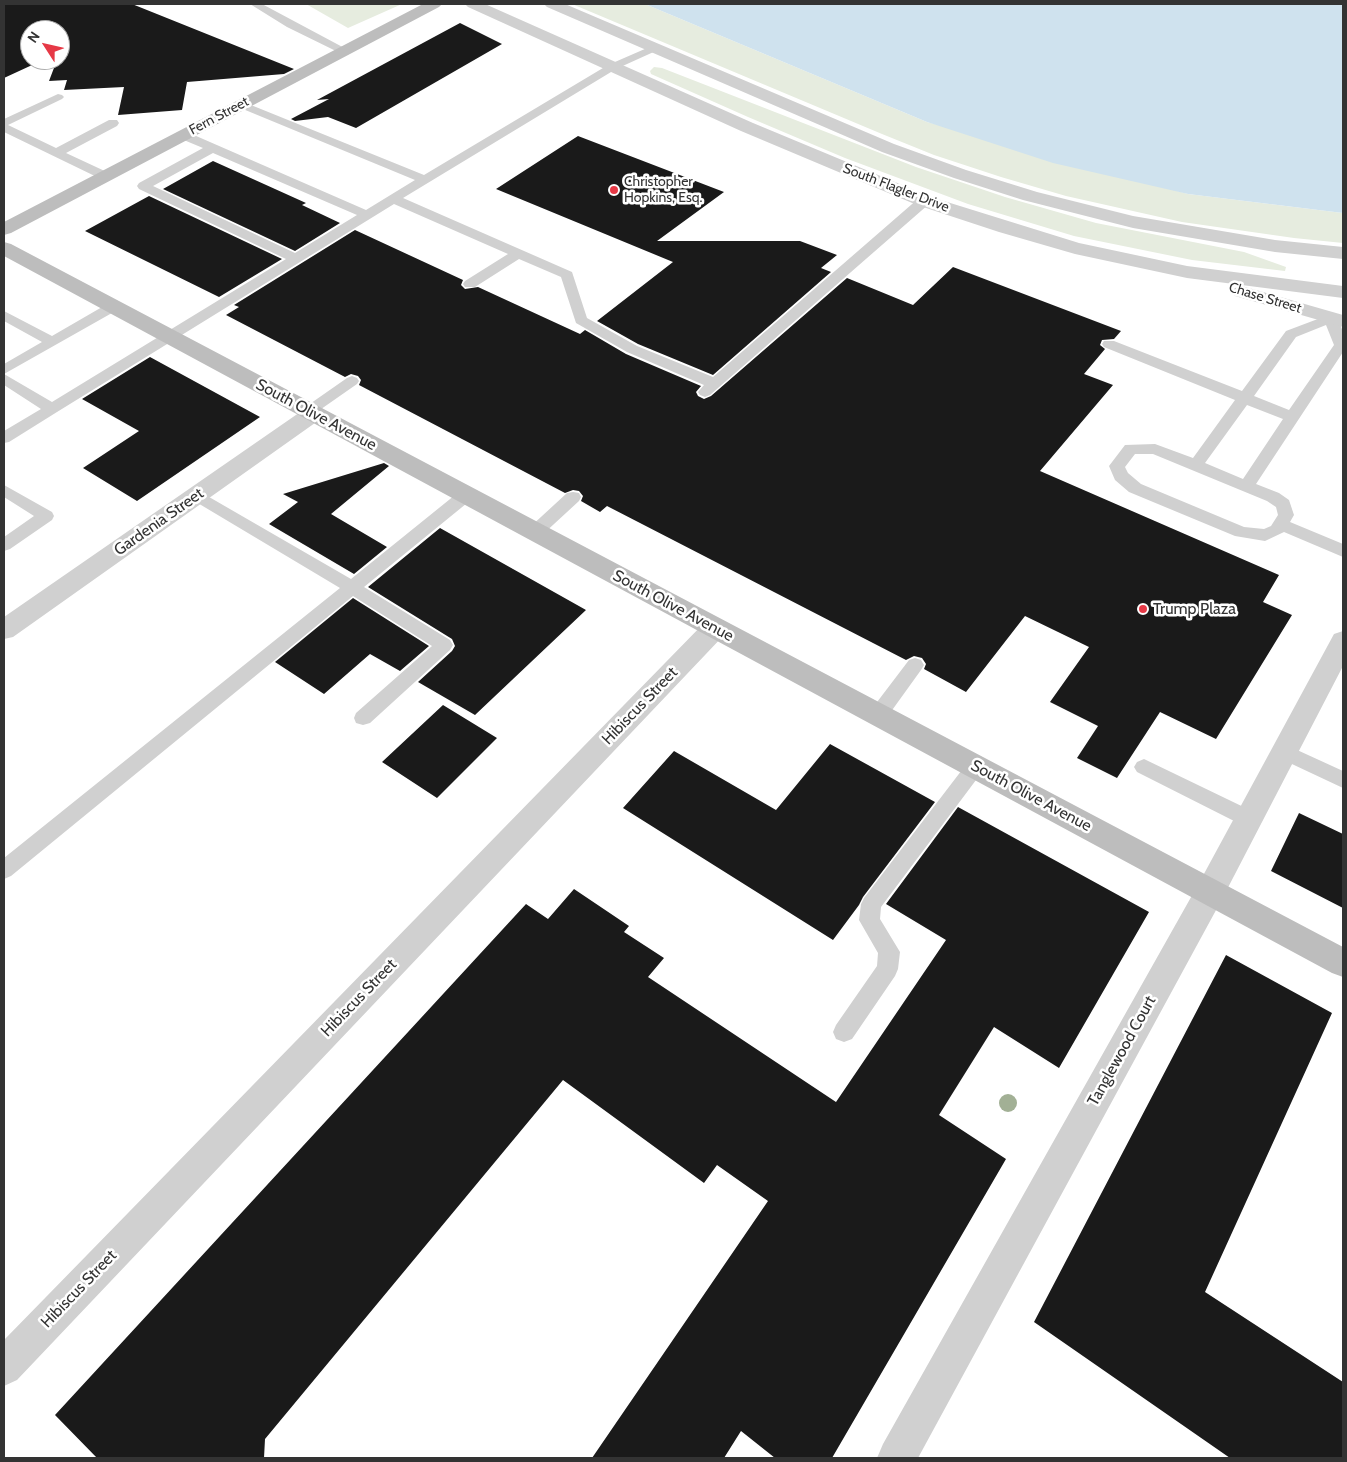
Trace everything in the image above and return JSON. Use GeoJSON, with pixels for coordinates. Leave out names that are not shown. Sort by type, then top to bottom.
{"type":"FeatureCollection","features":[{"type":"Feature","properties":{"kind":"street","name":"Fern Street"},"geometry":{"type":"LineString","coordinates":[[4,229],[434,4]]}},
{"type":"Feature","properties":{"kind":"street","name":"South Flagler Drive"},"geometry":{"type":"LineString","coordinates":[[473,4],[824,160],[924,201],[1075,248],[1187,272],[1335,291]]}},
{"type":"Feature","properties":{"kind":"street"},"geometry":{"type":"LineString","coordinates":[[552,4],[888,148],[960,174],[1030,196],[1125,220],[1246,241],[1343,253]]}},
{"type":"Feature","properties":{"kind":"street"},"geometry":{"type":"LineString","coordinates":[[1246,241],[1283,258],[1335,291]]}},
{"type":"Feature","properties":{"kind":"street","name":"South Olive Avenue"},"geometry":{"type":"LineString","coordinates":[[4,248],[1343,963]]}},
{"type":"Feature","properties":{"kind":"street","name":"Chase Street"},"geometry":{"type":"LineString","coordinates":[[1187,272],[1263,299],[1337,319]]}},
{"type":"Feature","properties":{"kind":"street"},"geometry":{"type":"LineString","coordinates":[[1337,319],[1335,291],[1343,275]]}},
{"type":"Feature","properties":{"kind":"street","name":"Gardenia Street"},"geometry":{"type":"LineString","coordinates":[[4,630],[197,495],[311,412]]}},
{"type":"Feature","properties":{"kind":"street","name":"Hibiscus Street"},"geometry":{"type":"LineString","coordinates":[[4,1367],[715,628]]}},
{"type":"Feature","properties":{"kind":"street","name":"Tanglewood Court"},"geometry":{"type":"LineString","coordinates":[[897,1458],[1210,892],[1343,642]]}},
{"type":"Feature","properties":{"kind":"lane"},"geometry":{"type":"LineString","coordinates":[[256,4],[291,25],[344,51]]}},
{"type":"Feature","properties":{"kind":"lane"},"geometry":{"type":"LineString","coordinates":[[4,438],[367,214],[612,67],[654,48]]}},
{"type":"Feature","properties":{"kind":"lane"},"geometry":{"type":"LineString","coordinates":[[4,123],[58,97]]}},
{"type":"Feature","properties":{"kind":"lane"},"geometry":{"type":"LineString","coordinates":[[242,104],[425,180]]}},
{"type":"Feature","properties":{"kind":"lane"},"geometry":{"type":"LineString","coordinates":[[56,153],[113,123]]}},
{"type":"Feature","properties":{"kind":"lane"},"geometry":{"type":"LineString","coordinates":[[4,128],[105,176]]}},
{"type":"Feature","properties":{"kind":"lane"},"geometry":{"type":"LineString","coordinates":[[183,135],[367,214]]}},
{"type":"Feature","properties":{"kind":"lane"},"geometry":{"type":"LineString","coordinates":[[213,148],[143,186],[296,259]]}},
{"type":"Feature","properties":{"kind":"lane"},"geometry":{"type":"LineString","coordinates":[[394,199],[567,276],[582,320],[632,349],[709,388],[924,201]]}},
{"type":"Feature","properties":{"kind":"lane"},"geometry":{"type":"LineString","coordinates":[[470,284],[518,254]]}},
{"type":"Feature","properties":{"kind":"lane"},"geometry":{"type":"LineString","coordinates":[[4,370],[114,306]]}},
{"type":"Feature","properties":{"kind":"lane"},"geometry":{"type":"LineString","coordinates":[[4,315],[52,342]]}},
{"type":"Feature","properties":{"kind":"lane"},"geometry":{"type":"LineString","coordinates":[[1196,465],[1291,334],[1337,319],[1341,345],[1246,486]]}},
{"type":"Feature","properties":{"kind":"lane"},"geometry":{"type":"LineString","coordinates":[[1109,344],[1292,417]]}},
{"type":"Feature","properties":{"kind":"lane"},"geometry":{"type":"LineString","coordinates":[[4,379],[52,409]]}},
{"type":"Feature","properties":{"kind":"lane"},"geometry":{"type":"LineString","coordinates":[[311,412],[352,381]]}},
{"type":"Feature","properties":{"kind":"lane"},"geometry":{"type":"LineString","coordinates":[[1131,449],[1155,449],[1246,486],[1273,497],[1283,504],[1286,515],[1278,530],[1265,534],[1241,532],[1136,488],[1121,476],[1118,466],[1131,449]]}},
{"type":"Feature","properties":{"kind":"lane"},"geometry":{"type":"LineString","coordinates":[[4,490],[46,516],[4,544]]}},
{"type":"Feature","properties":{"kind":"lane"},"geometry":{"type":"LineString","coordinates":[[197,495],[352,587],[444,646],[363,718]]}},
{"type":"Feature","properties":{"kind":"lane"},"geometry":{"type":"LineString","coordinates":[[4,870],[466,495]]}},
{"type":"Feature","properties":{"kind":"lane"},"geometry":{"type":"LineString","coordinates":[[535,532],[573,497]]}},
{"type":"Feature","properties":{"kind":"lane"},"geometry":{"type":"LineString","coordinates":[[1281,524],[1343,550]]}},
{"type":"Feature","properties":{"kind":"lane"},"geometry":{"type":"LineString","coordinates":[[878,715],[915,665]]}},
{"type":"Feature","properties":{"kind":"lane"},"geometry":{"type":"LineString","coordinates":[[1284,752],[1343,780]]}},
{"type":"Feature","properties":{"kind":"lane"},"geometry":{"type":"LineString","coordinates":[[844,1032],[887,969],[889,952],[868,920],[871,904],[975,766]]}},
{"type":"Feature","properties":{"kind":"lane"},"geometry":{"type":"LineString","coordinates":[[1144,767],[1249,819]]}},
{"type":"Feature","properties":{"kind":"shaded area"},"geometry":{"type":"Polygon","coordinates":[[[306,4],[402,4],[348,28],[306,4]]]}},
{"type":"Feature","properties":{"kind":"shaded area"},"geometry":{"type":"Polygon","coordinates":[[[572,4],[645,4],[927,122],[1188,194],[1343,213],[1343,243],[1182,222],[1066,196],[1001,177],[934,155],[572,4]]]}},
{"type":"Feature","properties":{"kind":"shaded area"},"geometry":{"type":"Polygon","coordinates":[[[654,67],[662,68],[916,167],[1005,197],[1096,223],[1244,252],[1286,267],[1285,271],[1192,260],[1074,236],[968,204],[845,158],[748,117],[651,74],[650,71],[654,67]]]}},
{"type":"Feature","properties":{"kind":"water"},"geometry":{"type":"Polygon","coordinates":[[[645,4],[1343,4],[1343,213],[1188,194],[1053,163],[927,122],[645,4]]]}},
{"type":"Feature","properties":{"kind":"building"},"geometry":{"type":"Polygon","coordinates":[[[4,4],[132,4],[294,69],[284,74],[187,82],[182,110],[118,115],[124,87],[64,90],[67,80],[49,81],[53,70],[70,70],[70,20],[20,20],[21,70],[4,78],[4,4]]]}},
{"type":"Feature","properties":{"kind":"building"},"geometry":{"type":"Polygon","coordinates":[[[460,23],[502,44],[356,128],[328,117],[295,121],[291,119],[329,99],[317,100],[460,23]]]}},
{"type":"Feature","properties":{"kind":"building"},"geometry":{"type":"Polygon","coordinates":[[[578,136],[724,192],[657,241],[800,241],[837,255],[821,268],[831,272],[713,375],[638,344],[597,321],[673,262],[496,189],[578,136]]]}},
{"type":"Feature","properties":{"kind":"building"},"geometry":{"type":"Polygon","coordinates":[[[213,161],[306,203],[302,205],[340,223],[295,251],[163,189],[213,161]]]}},
{"type":"Feature","properties":{"kind":"building"},"geometry":{"type":"Polygon","coordinates":[[[149,196],[282,259],[219,297],[85,231],[149,196]]]}},
{"type":"Feature","properties":{"kind":"building"},"geometry":{"type":"Polygon","coordinates":[[[355,230],[463,280],[461,285],[465,289],[478,287],[580,334],[585,330],[626,354],[701,386],[696,392],[698,396],[704,399],[711,396],[847,278],[913,305],[953,267],[1121,331],[1114,339],[1102,340],[1100,345],[1105,349],[1084,374],[1113,385],[1040,471],[1279,575],[1263,602],[1292,615],[1216,739],[1160,712],[1117,778],[1077,758],[1098,726],[1050,702],[1089,647],[1025,616],[966,692],[924,669],[926,664],[922,658],[914,656],[906,660],[607,506],[600,512],[581,501],[583,496],[579,491],[573,490],[565,493],[359,385],[361,380],[358,376],[351,374],[345,377],[226,315],[239,307],[234,305],[355,230]]]}},
{"type":"Feature","properties":{"kind":"building"},"geometry":{"type":"Polygon","coordinates":[[[150,357],[260,417],[137,501],[83,468],[139,431],[82,399],[150,357]]]}},
{"type":"Feature","properties":{"kind":"building"},"geometry":{"type":"Polygon","coordinates":[[[384,463],[389,466],[331,514],[387,547],[354,574],[269,524],[298,502],[283,494],[384,463]]]}},
{"type":"Feature","properties":{"kind":"building"},"geometry":{"type":"Polygon","coordinates":[[[440,528],[586,610],[475,715],[418,682],[452,651],[455,646],[452,639],[368,587],[440,528]]]}},
{"type":"Feature","properties":{"kind":"building"},"geometry":{"type":"Polygon","coordinates":[[[353,598],[429,646],[400,671],[370,654],[324,694],[275,662],[353,598]]]}},
{"type":"Feature","properties":{"kind":"building"},"geometry":{"type":"Polygon","coordinates":[[[443,705],[497,738],[437,798],[382,762],[443,705]]]}},
{"type":"Feature","properties":{"kind":"building"},"geometry":{"type":"Polygon","coordinates":[[[830,744],[935,802],[833,940],[623,808],[674,751],[776,810],[830,744]]]}},
{"type":"Feature","properties":{"kind":"building"},"geometry":{"type":"Polygon","coordinates":[[[958,807],[1149,912],[1059,1068],[994,1027],[939,1115],[1006,1159],[832,1458],[775,1458],[741,1431],[724,1458],[592,1458],[768,1201],[717,1165],[704,1183],[563,1080],[265,1439],[264,1458],[97,1458],[55,1415],[526,904],[548,919],[574,889],[629,926],[624,932],[664,958],[648,977],[836,1102],[946,940],[886,904],[958,807]]]}},
{"type":"Feature","properties":{"kind":"building"},"geometry":{"type":"Polygon","coordinates":[[[1299,813],[1343,834],[1343,908],[1271,871],[1299,813]]]}},
{"type":"Feature","properties":{"kind":"building"},"geometry":{"type":"Polygon","coordinates":[[[1226,955],[1332,1013],[1205,1292],[1343,1382],[1343,1458],[1230,1458],[1034,1322],[1226,955]]]}},
{"type":"Feature","properties":{"kind":"place","name":"Christopher Hopkins, Esq."},"geometry":{"type":"Point","coordinates":[614,190]}},
{"type":"Feature","properties":{"kind":"place","name":"Trump Plaza"},"geometry":{"type":"Point","coordinates":[1143,609]}}]}
